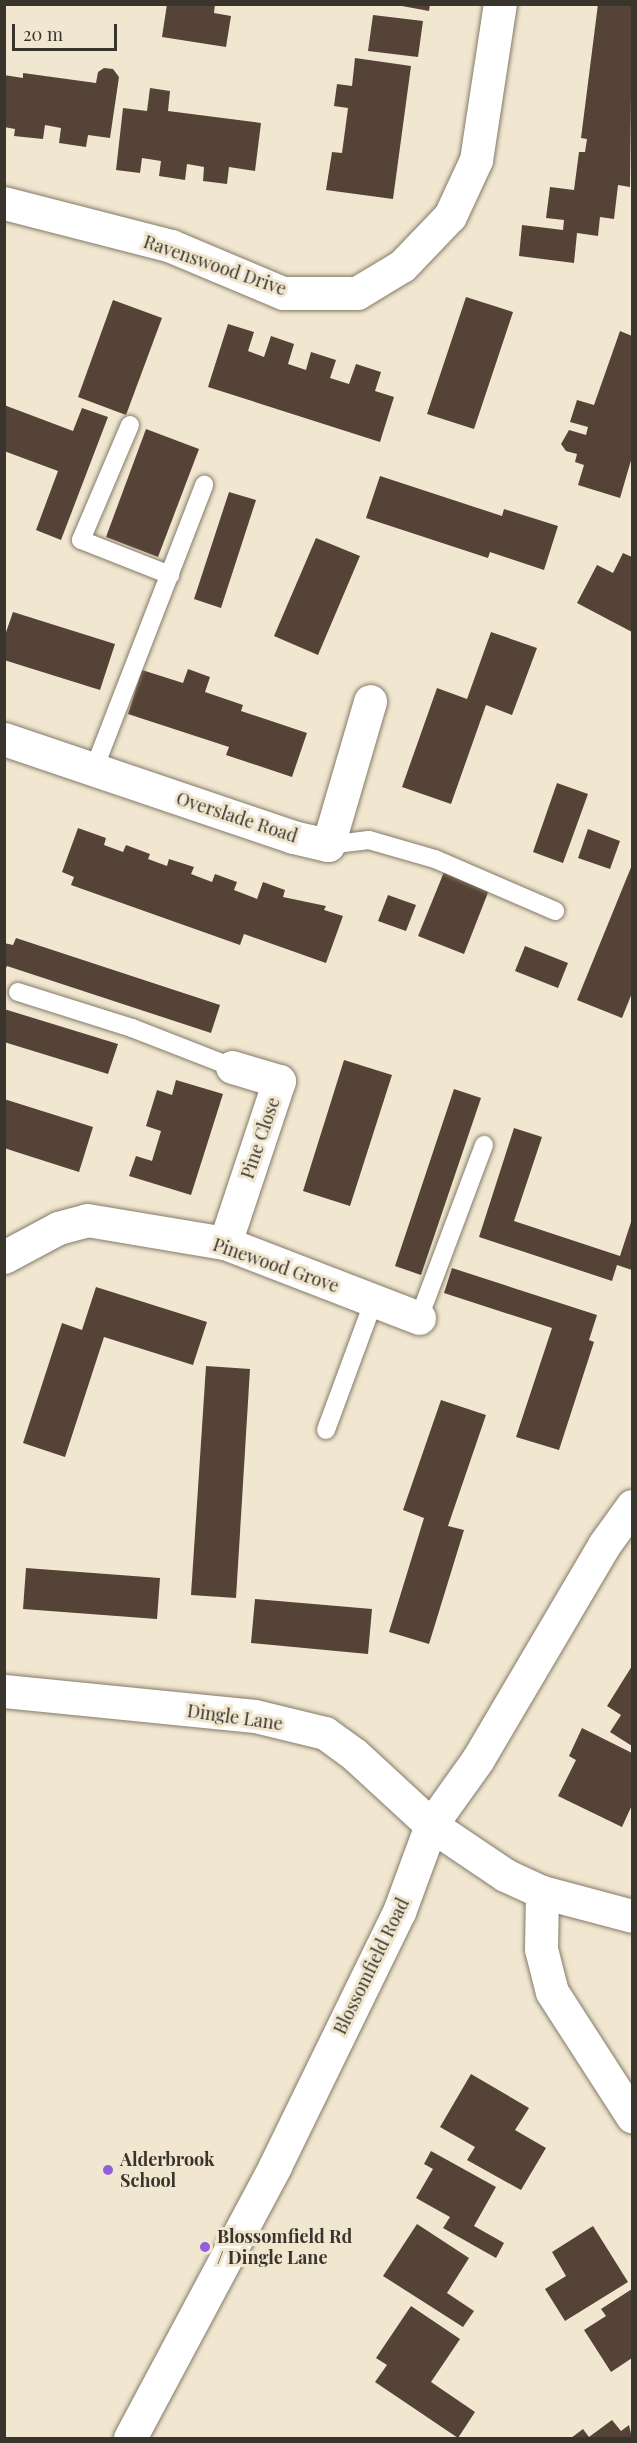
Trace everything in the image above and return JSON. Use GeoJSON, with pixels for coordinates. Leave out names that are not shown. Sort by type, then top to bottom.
{"type":"FeatureCollection","features":[{"type":"Feature","properties":{"kind":"street","name":"Ravenswood Drive"},"geometry":{"type":"LineString","coordinates":[[4,204],[171,246],[283,293],[357,293],[402,266],[450,216],[476,160],[500,4]]}},
{"type":"Feature","properties":{"kind":"street"},"geometry":{"type":"LineString","coordinates":[[328,845],[370,701]]}},
{"type":"Feature","properties":{"kind":"street","name":"Overslade Road"},"geometry":{"type":"LineString","coordinates":[[4,739],[328,845]]}},
{"type":"Feature","properties":{"kind":"street","name":"Pine Close"},"geometry":{"type":"LineString","coordinates":[[225,1243],[279,1081],[232,1067]]}},
{"type":"Feature","properties":{"kind":"street","name":"Pinewood Grove"},"geometry":{"type":"LineString","coordinates":[[4,1257],[58,1228],[87,1220],[225,1243],[419,1318]]}},
{"type":"Feature","properties":{"kind":"street","name":"Blossomfield Road"},"geometry":{"type":"LineString","coordinates":[[130,2439],[274,2166],[399,1912],[432,1825],[478,1759],[604,1545],[633,1506]]}},
{"type":"Feature","properties":{"kind":"street","name":"Dingle Lane"},"geometry":{"type":"LineString","coordinates":[[4,1691],[255,1716],[325,1733],[354,1754],[432,1825],[505,1875],[542,1892],[633,1916]]}},
{"type":"Feature","properties":{"kind":"street"},"geometry":{"type":"LineString","coordinates":[[542,1892],[541,1949],[552,1992],[633,2116]]}},
{"type":"Feature","properties":{"kind":"lane"},"geometry":{"type":"LineString","coordinates":[[130,424],[81,540],[170,575]]}},
{"type":"Feature","properties":{"kind":"lane"},"geometry":{"type":"LineString","coordinates":[[94,769],[204,485]]}},
{"type":"Feature","properties":{"kind":"lane"},"geometry":{"type":"LineString","coordinates":[[328,845],[369,840],[424,856],[555,911]]}},
{"type":"Feature","properties":{"kind":"lane"},"geometry":{"type":"LineString","coordinates":[[18,992],[132,1028],[232,1067]]}},
{"type":"Feature","properties":{"kind":"lane"},"geometry":{"type":"LineString","coordinates":[[419,1318],[484,1145]]}},
{"type":"Feature","properties":{"kind":"lane"},"geometry":{"type":"LineString","coordinates":[[326,1430],[374,1300]]}},
{"type":"Feature","properties":{"kind":"building"},"geometry":{"type":"Polygon","coordinates":[[[167,4],[215,4],[214,13],[231,16],[226,47],[162,37],[167,4]]]}},
{"type":"Feature","properties":{"kind":"building"},"geometry":{"type":"Polygon","coordinates":[[[391,4],[430,4],[429,11],[391,4]]]}},
{"type":"Feature","properties":{"kind":"building"},"geometry":{"type":"Polygon","coordinates":[[[598,4],[632,4],[630,187],[618,185],[614,219],[600,217],[598,236],[577,233],[574,263],[519,256],[522,225],[563,230],[564,220],[546,218],[550,187],[574,190],[579,152],[585,152],[587,139],[581,138],[598,4]]]}},
{"type":"Feature","properties":{"kind":"building"},"geometry":{"type":"Polygon","coordinates":[[[373,15],[423,21],[418,57],[368,51],[373,15]]]}},
{"type":"Feature","properties":{"kind":"building"},"geometry":{"type":"Polygon","coordinates":[[[355,58],[411,66],[393,199],[326,190],[332,152],[342,153],[348,108],[334,106],[337,84],[352,86],[355,58]]]}},
{"type":"Feature","properties":{"kind":"building"},"geometry":{"type":"Polygon","coordinates":[[[104,68],[113,69],[119,77],[110,138],[88,135],[86,147],[59,143],[61,128],[45,125],[43,139],[14,136],[15,129],[4,127],[4,75],[23,78],[23,73],[96,83],[98,72],[104,68]]]}},
{"type":"Feature","properties":{"kind":"building"},"geometry":{"type":"Polygon","coordinates":[[[150,88],[170,91],[168,111],[261,123],[255,171],[229,167],[227,184],[203,181],[204,167],[187,164],[185,180],[159,176],[161,161],[142,158],[140,173],[116,170],[123,108],[147,111],[150,88]]]}},
{"type":"Feature","properties":{"kind":"building"},"geometry":{"type":"Polygon","coordinates":[[[466,297],[513,312],[474,429],[427,414],[466,297]]]}},
{"type":"Feature","properties":{"kind":"building"},"geometry":{"type":"Polygon","coordinates":[[[113,300],[162,318],[126,415],[78,397],[113,300]]]}},
{"type":"Feature","properties":{"kind":"building"},"geometry":{"type":"Polygon","coordinates":[[[228,324],[254,332],[248,351],[264,357],[271,336],[294,344],[288,364],[306,370],[311,352],[336,360],[330,378],[349,384],[356,364],[381,372],[375,391],[394,397],[380,442],[208,387],[228,324]]]}},
{"type":"Feature","properties":{"kind":"building"},"geometry":{"type":"Polygon","coordinates":[[[620,331],[632,336],[632,457],[620,498],[578,485],[584,465],[575,462],[577,454],[566,451],[561,444],[569,430],[586,435],[588,427],[570,422],[577,400],[594,405],[620,331]]]}},
{"type":"Feature","properties":{"kind":"building"},"geometry":{"type":"Polygon","coordinates":[[[4,405],[73,431],[82,408],[108,417],[61,540],[36,530],[58,471],[4,451],[4,405]]]}},
{"type":"Feature","properties":{"kind":"building"},"geometry":{"type":"Polygon","coordinates":[[[146,429],[199,449],[158,557],[106,537],[146,429]]]}},
{"type":"Feature","properties":{"kind":"building"},"geometry":{"type":"Polygon","coordinates":[[[380,476],[502,516],[504,509],[558,526],[544,570],[490,552],[488,558],[366,518],[380,476]]]}},
{"type":"Feature","properties":{"kind":"building"},"geometry":{"type":"Polygon","coordinates":[[[229,492],[256,500],[221,608],[194,599],[229,492]]]}},
{"type":"Feature","properties":{"kind":"building"},"geometry":{"type":"Polygon","coordinates":[[[316,538],[360,556],[318,655],[274,636],[316,538]]]}},
{"type":"Feature","properties":{"kind":"building"},"geometry":{"type":"Polygon","coordinates":[[[623,553],[632,557],[632,632],[577,603],[597,565],[613,573],[623,553]]]}},
{"type":"Feature","properties":{"kind":"building"},"geometry":{"type":"Polygon","coordinates":[[[13,612],[115,644],[100,690],[4,660],[4,638],[13,612]]]}},
{"type":"Feature","properties":{"kind":"building"},"geometry":{"type":"Polygon","coordinates":[[[491,632],[537,648],[512,715],[486,705],[451,804],[402,787],[437,688],[467,699],[491,632]]]}},
{"type":"Feature","properties":{"kind":"building"},"geometry":{"type":"Polygon","coordinates":[[[188,669],[210,677],[205,692],[243,705],[241,711],[307,733],[292,777],[226,755],[229,747],[128,714],[142,670],[183,683],[188,669]]]}},
{"type":"Feature","properties":{"kind":"building"},"geometry":{"type":"Polygon","coordinates":[[[557,783],[588,794],[563,863],[533,852],[557,783]]]}},
{"type":"Feature","properties":{"kind":"building"},"geometry":{"type":"Polygon","coordinates":[[[78,828],[106,838],[104,845],[123,852],[126,845],[150,854],[148,859],[167,866],[169,859],[194,867],[191,874],[212,882],[215,874],[237,882],[234,890],[257,899],[263,882],[285,890],[283,897],[326,906],[324,910],[343,916],[326,963],[244,934],[240,945],[71,885],[74,877],[62,872],[78,828]]]}},
{"type":"Feature","properties":{"kind":"building"},"geometry":{"type":"Polygon","coordinates":[[[588,829],[620,841],[610,869],[578,858],[588,829]]]}},
{"type":"Feature","properties":{"kind":"building"},"geometry":{"type":"Polygon","coordinates":[[[632,865],[632,993],[622,1018],[577,1000],[632,865]]]}},
{"type":"Feature","properties":{"kind":"building"},"geometry":{"type":"Polygon","coordinates":[[[444,872],[489,890],[464,954],[418,936],[444,872]]]}},
{"type":"Feature","properties":{"kind":"building"},"geometry":{"type":"Polygon","coordinates":[[[388,895],[416,905],[406,931],[378,921],[388,895]]]}},
{"type":"Feature","properties":{"kind":"building"},"geometry":{"type":"Polygon","coordinates":[[[16,938],[220,1005],[211,1033],[7,966],[4,972],[4,943],[13,945],[16,938]]]}},
{"type":"Feature","properties":{"kind":"building"},"geometry":{"type":"Polygon","coordinates":[[[525,946],[568,963],[558,988],[515,971],[525,946]]]}},
{"type":"Feature","properties":{"kind":"building"},"geometry":{"type":"Polygon","coordinates":[[[4,1009],[118,1044],[108,1074],[4,1042],[4,1009]]]}},
{"type":"Feature","properties":{"kind":"building"},"geometry":{"type":"Polygon","coordinates":[[[344,1060],[392,1075],[350,1206],[303,1191],[344,1060]]]}},
{"type":"Feature","properties":{"kind":"building"},"geometry":{"type":"Polygon","coordinates":[[[176,1080],[223,1094],[191,1195],[129,1176],[136,1156],[152,1161],[161,1131],[146,1126],[157,1090],[172,1095],[176,1080]]]}},
{"type":"Feature","properties":{"kind":"building"},"geometry":{"type":"Polygon","coordinates":[[[454,1089],[481,1098],[421,1275],[395,1266],[454,1089]]]}},
{"type":"Feature","properties":{"kind":"building"},"geometry":{"type":"Polygon","coordinates":[[[4,1099],[93,1127],[79,1172],[4,1148],[4,1099]]]}},
{"type":"Feature","properties":{"kind":"building"},"geometry":{"type":"Polygon","coordinates":[[[514,1128],[542,1137],[514,1221],[620,1256],[632,1219],[632,1270],[617,1265],[612,1281],[479,1237],[514,1128]]]}},
{"type":"Feature","properties":{"kind":"building"},"geometry":{"type":"Polygon","coordinates":[[[452,1268],[597,1315],[589,1340],[594,1342],[559,1450],[516,1437],[552,1328],[444,1293],[452,1268]]]}},
{"type":"Feature","properties":{"kind":"building"},"geometry":{"type":"Polygon","coordinates":[[[96,1287],[207,1322],[193,1365],[104,1337],[65,1457],[23,1443],[62,1323],[82,1330],[96,1287]]]}},
{"type":"Feature","properties":{"kind":"building"},"geometry":{"type":"Polygon","coordinates":[[[206,1366],[250,1369],[236,1598],[191,1595],[206,1366]]]}},
{"type":"Feature","properties":{"kind":"building"},"geometry":{"type":"Polygon","coordinates":[[[441,1400],[486,1415],[448,1526],[464,1530],[429,1644],[389,1632],[424,1518],[403,1510],[441,1400]]]}},
{"type":"Feature","properties":{"kind":"building"},"geometry":{"type":"Polygon","coordinates":[[[26,1568],[160,1578],[157,1619],[23,1609],[26,1568]]]}},
{"type":"Feature","properties":{"kind":"building"},"geometry":{"type":"Polygon","coordinates":[[[255,1599],[372,1609],[368,1654],[251,1643],[255,1599]]]}},
{"type":"Feature","properties":{"kind":"building"},"geometry":{"type":"Polygon","coordinates":[[[632,1666],[632,1746],[610,1732],[621,1715],[607,1706],[632,1666]]]}},
{"type":"Feature","properties":{"kind":"building"},"geometry":{"type":"Polygon","coordinates":[[[582,1728],[632,1753],[632,1805],[622,1827],[558,1796],[576,1760],[569,1756],[582,1728]]]}},
{"type":"Feature","properties":{"kind":"building"},"geometry":{"type":"Polygon","coordinates":[[[471,2074],[529,2108],[515,2130],[546,2148],[521,2190],[467,2160],[475,2147],[440,2127],[471,2074]]]}},
{"type":"Feature","properties":{"kind":"building"},"geometry":{"type":"Polygon","coordinates":[[[431,2151],[496,2187],[474,2226],[504,2243],[496,2258],[443,2228],[450,2217],[416,2198],[433,2169],[424,2164],[431,2151]]]}},
{"type":"Feature","properties":{"kind":"building"},"geometry":{"type":"Polygon","coordinates":[[[417,2224],[469,2258],[447,2293],[474,2311],[463,2327],[383,2276],[417,2224]]]}},
{"type":"Feature","properties":{"kind":"building"},"geometry":{"type":"Polygon","coordinates":[[[593,2226],[628,2282],[565,2321],[545,2289],[566,2276],[552,2252],[593,2226]]]}},
{"type":"Feature","properties":{"kind":"building"},"geometry":{"type":"Polygon","coordinates":[[[632,2289],[632,2358],[611,2372],[584,2330],[606,2316],[601,2309],[632,2289]]]}},
{"type":"Feature","properties":{"kind":"building"},"geometry":{"type":"Polygon","coordinates":[[[411,2306],[460,2339],[431,2382],[475,2412],[458,2438],[375,2382],[387,2365],[376,2358],[411,2306]]]}},
{"type":"Feature","properties":{"kind":"building"},"geometry":{"type":"Polygon","coordinates":[[[612,2420],[621,2431],[629,2425],[632,2438],[571,2438],[583,2429],[589,2437],[612,2420]]]}},
{"type":"Feature","properties":{"kind":"place","name":"Alderbrook School"},"geometry":{"type":"Point","coordinates":[108,2170]}},
{"type":"Feature","properties":{"kind":"place","name":"Blossomfield Rd / Dingle Lane"},"geometry":{"type":"Point","coordinates":[205,2247]}}]}
